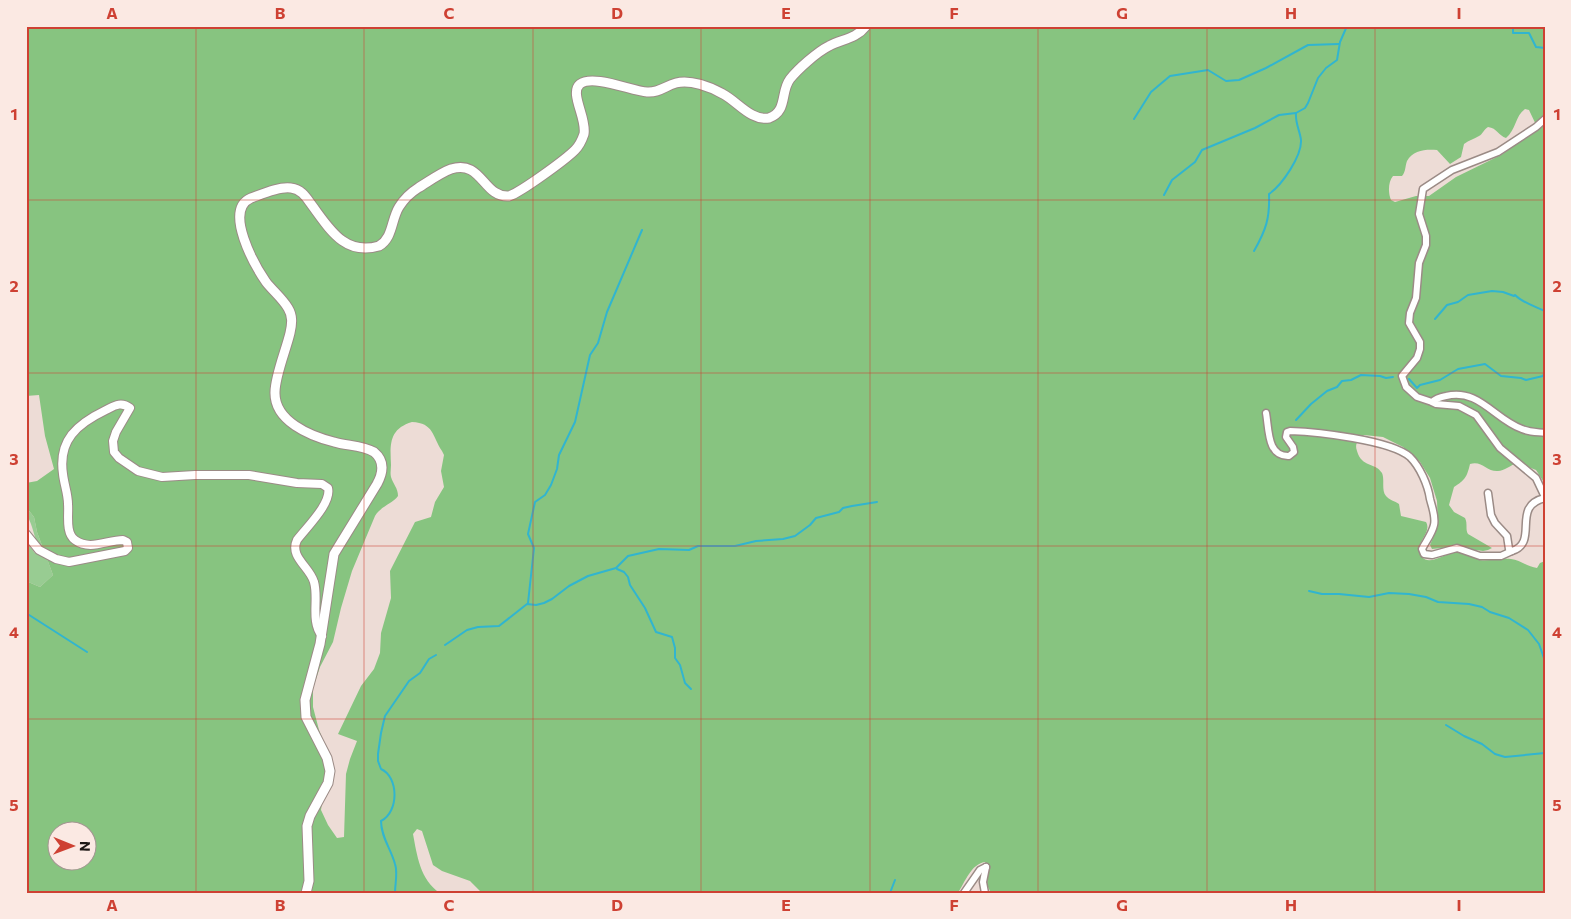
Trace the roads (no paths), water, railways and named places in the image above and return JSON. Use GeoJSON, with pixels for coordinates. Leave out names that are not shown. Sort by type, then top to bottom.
{"type":"FeatureCollection","features":[{"type":"Feature","properties":{"kind":"main road"},"geometry":{"type":"LineString","coordinates":[[306,893],[308,881],[307,826],[310,816],[328,783],[330,771],[327,758],[306,717],[304,708],[306,694],[322,636],[334,554],[377,484],[382,464],[378,455],[374,452],[339,444],[317,436],[297,426],[286,418],[279,409],[275,392],[292,320],[288,308],[266,282],[250,253],[240,223],[242,205],[250,199],[281,189],[292,188],[305,195],[327,227],[342,241],[356,248],[378,246],[388,237],[396,213],[404,200],[415,190],[449,170],[467,168],[480,177],[494,193],[509,196],[573,152],[582,139],[585,129],[584,119],[576,96],[576,88],[582,82],[608,83],[652,92],[675,83],[687,82],[723,94],[756,117],[769,118],[780,110],[786,87],[791,78],[820,51],[831,44],[857,35],[866,26]]}},
{"type":"Feature","properties":{"kind":"street"},"geometry":{"type":"LineString","coordinates":[[1266,413],[1272,448],[1277,454],[1282,456],[1289,456],[1294,452],[1294,448],[1286,437],[1287,432],[1290,431],[1341,436],[1387,446],[1409,456],[1428,490],[1434,517],[1434,526],[1422,550],[1424,554],[1457,548],[1475,555],[1502,556],[1519,548],[1525,541],[1525,520],[1530,506],[1536,501],[1545,498],[1536,478],[1500,448],[1476,415],[1459,406],[1438,405],[1414,395],[1406,387],[1402,376],[1416,358],[1420,349],[1420,342],[1408,323],[1416,298],[1419,263],[1426,241],[1419,214],[1423,189],[1452,170],[1498,152],[1545,119]]}},
{"type":"Feature","properties":{"kind":"street"},"geometry":{"type":"LineString","coordinates":[[1432,402],[1438,398],[1453,394],[1466,395],[1478,400],[1522,429],[1545,433]]}},
{"type":"Feature","properties":{"kind":"street"},"geometry":{"type":"LineString","coordinates":[[26,534],[38,550],[56,559],[68,562],[125,551],[128,548],[127,542],[123,540],[91,545],[78,542],[72,538],[68,524],[68,502],[62,461],[65,445],[77,428],[103,411],[120,404],[126,405],[130,408],[116,432],[113,441],[114,452],[119,458],[138,471],[162,477],[195,474],[249,475],[297,483],[322,484],[328,488],[329,492],[326,501],[297,540],[295,547],[297,556],[314,579],[317,628],[322,636]]}},
{"type":"Feature","properties":{"kind":"street"},"geometry":{"type":"LineString","coordinates":[[1488,493],[1491,514],[1495,523],[1507,536],[1509,549],[1512,551]]}},
{"type":"Feature","properties":{"kind":"street"},"geometry":{"type":"LineString","coordinates":[[964,893],[980,870],[986,866],[985,893]]}},
{"type":"Feature","properties":{"kind":"waterway"},"geometry":{"type":"LineString","coordinates":[[1164,195],[1172,180],[1195,162],[1202,150],[1255,128],[1279,115],[1296,113],[1305,108],[1318,78],[1326,68],[1337,60],[1340,42],[1347,26]]}},
{"type":"Feature","properties":{"kind":"waterway"},"geometry":{"type":"LineString","coordinates":[[1513,26],[1513,33],[1529,33],[1536,47],[1545,48]]}},
{"type":"Feature","properties":{"kind":"waterway"},"geometry":{"type":"LineString","coordinates":[[1134,119],[1151,92],[1170,76],[1208,70],[1226,81],[1239,80],[1266,68],[1308,45],[1339,44]]}},
{"type":"Feature","properties":{"kind":"waterway"},"geometry":{"type":"LineString","coordinates":[[1254,251],[1262,237],[1266,224],[1269,210],[1269,194],[1285,177],[1298,154],[1301,140],[1296,113]]}},
{"type":"Feature","properties":{"kind":"waterway"},"geometry":{"type":"LineString","coordinates":[[528,603],[534,548],[528,534],[535,502],[545,495],[551,485],[557,469],[559,455],[575,422],[590,355],[598,343],[607,312],[642,230]]}},
{"type":"Feature","properties":{"kind":"waterway"},"geometry":{"type":"LineString","coordinates":[[1435,319],[1447,305],[1458,302],[1468,295],[1492,291],[1515,295],[1545,311]]}},
{"type":"Feature","properties":{"kind":"waterway"},"geometry":{"type":"LineString","coordinates":[[1409,379],[1417,388],[1420,385],[1440,380],[1458,369],[1485,364],[1501,376],[1526,380],[1543,376],[1545,371]]}},
{"type":"Feature","properties":{"kind":"waterway"},"geometry":{"type":"LineString","coordinates":[[1296,420],[1311,404],[1327,391],[1337,387],[1342,381],[1351,380],[1361,375],[1393,377]]}},
{"type":"Feature","properties":{"kind":"waterway"},"geometry":{"type":"LineString","coordinates":[[445,645],[467,630],[478,627],[499,626],[527,604],[536,605],[544,603],[588,576],[616,568],[628,556],[659,549],[689,550],[698,546],[735,546],[756,541],[783,539],[795,536],[816,518],[839,512],[843,508],[877,502]]}},
{"type":"Feature","properties":{"kind":"waterway"},"geometry":{"type":"LineString","coordinates":[[617,569],[624,572],[628,577],[630,585],[645,608],[656,632],[672,637],[675,658],[680,665],[685,683],[691,689]]}},
{"type":"Feature","properties":{"kind":"waterway"},"geometry":{"type":"LineString","coordinates":[[1309,591],[1322,594],[1369,597],[1389,593],[1409,594],[1426,597],[1438,602],[1469,604],[1482,607],[1490,612],[1509,618],[1528,630],[1539,644],[1545,661]]}},
{"type":"Feature","properties":{"kind":"waterway"},"geometry":{"type":"LineString","coordinates":[[26,613],[87,652]]}},
{"type":"Feature","properties":{"kind":"waterway"},"geometry":{"type":"LineString","coordinates":[[395,893],[396,867],[381,827],[381,821],[387,817],[394,803],[394,787],[391,779],[381,769],[378,761],[381,733],[385,716],[409,681],[420,673],[429,659],[436,655]]}},
{"type":"Feature","properties":{"kind":"waterway"},"geometry":{"type":"LineString","coordinates":[[1446,725],[1482,744],[1495,754],[1505,757],[1545,753]]}},
{"type":"Feature","properties":{"kind":"waterway"},"geometry":{"type":"LineString","coordinates":[[890,893],[895,880]]}}]}
